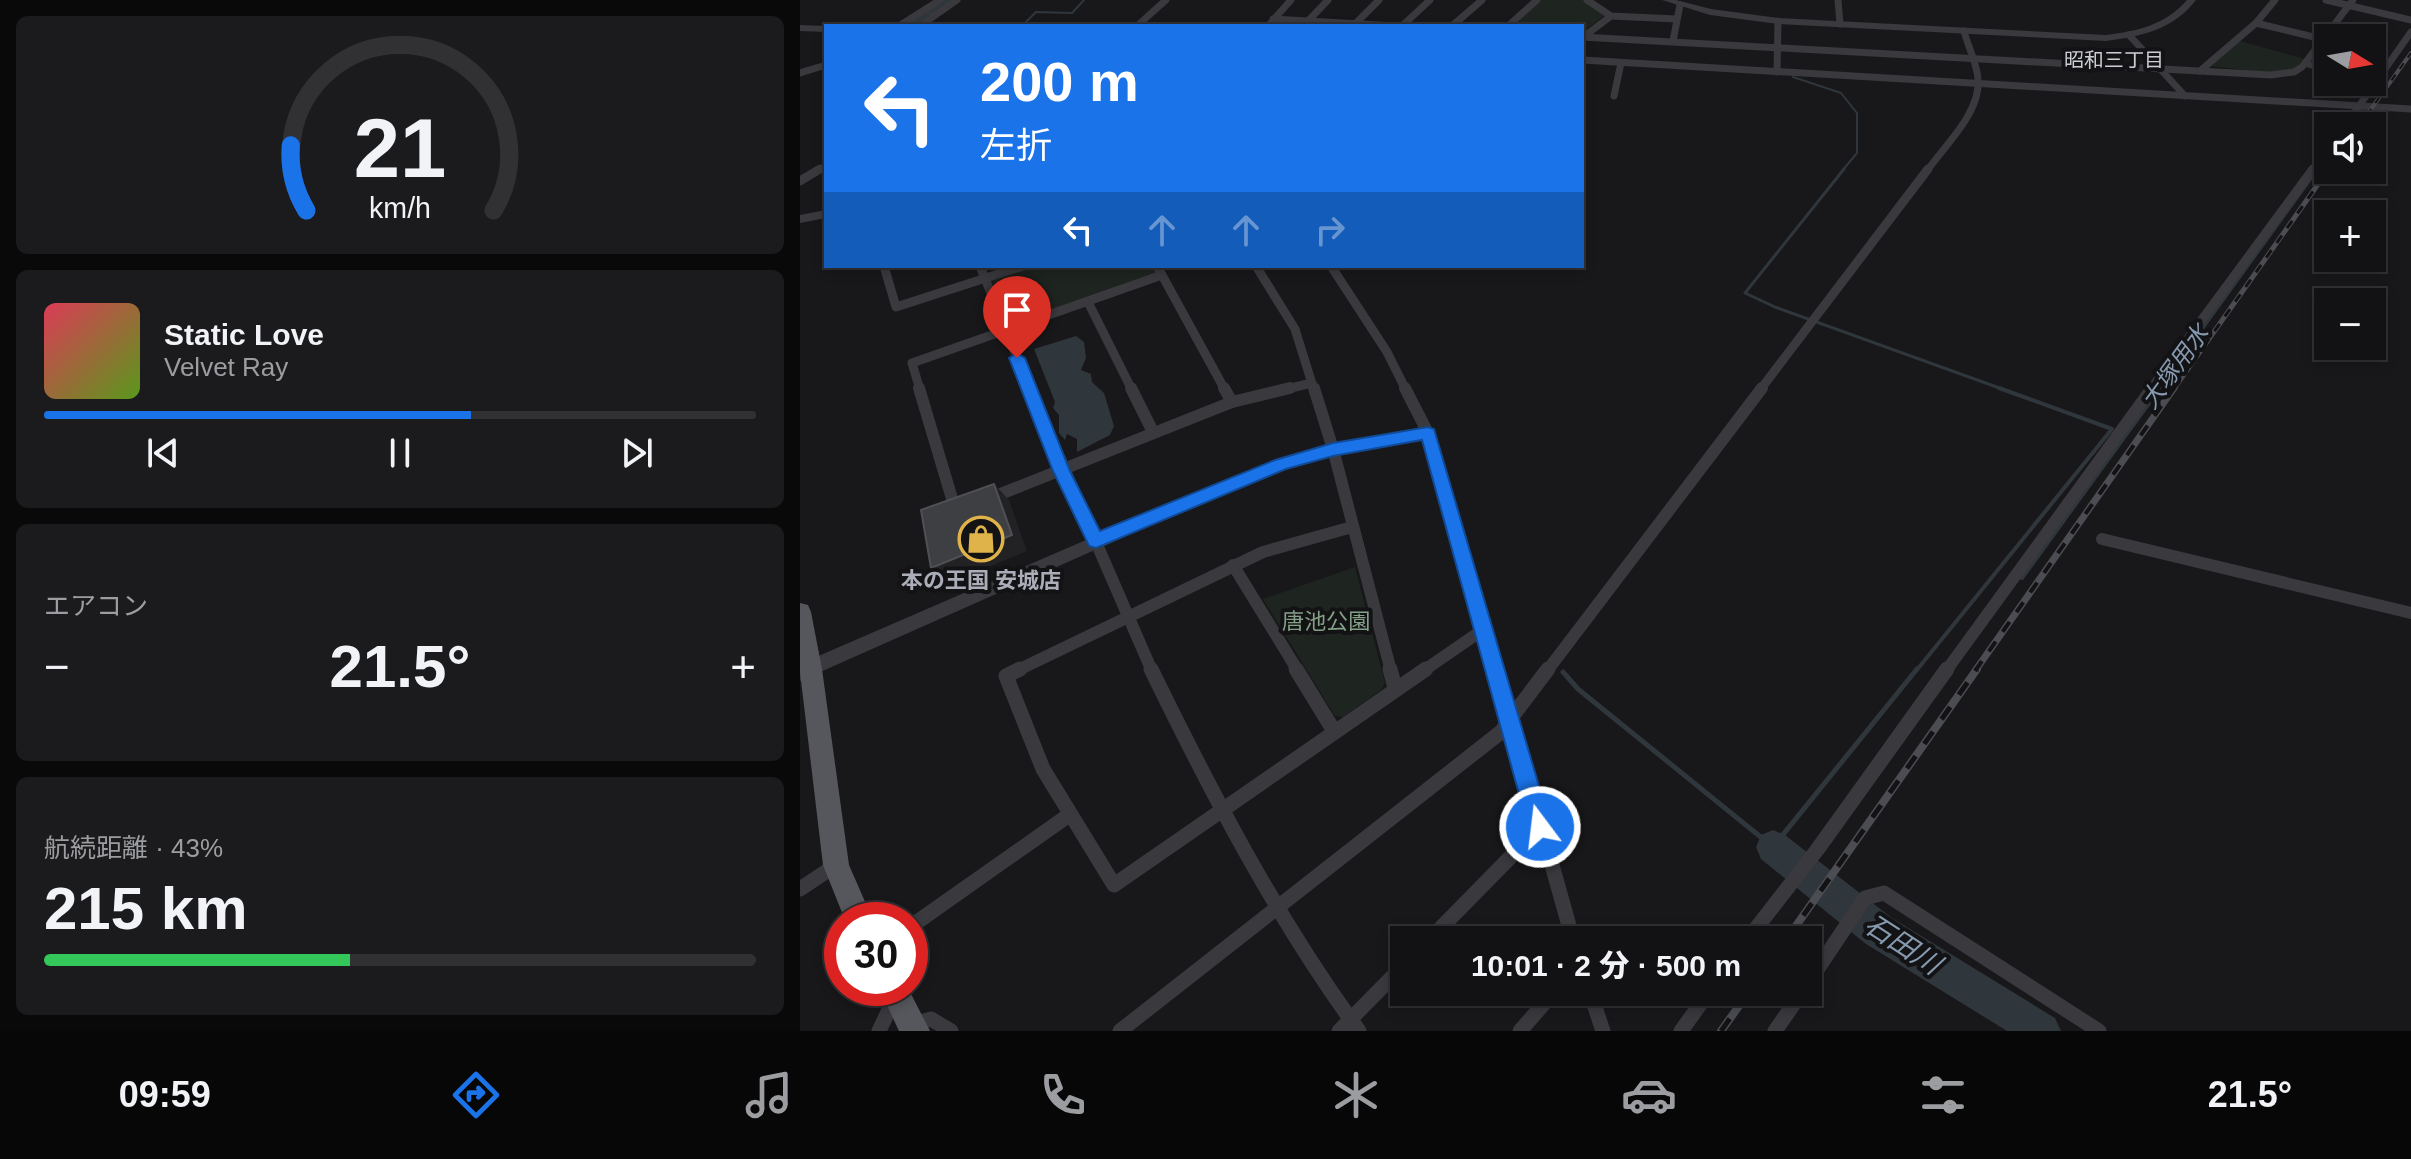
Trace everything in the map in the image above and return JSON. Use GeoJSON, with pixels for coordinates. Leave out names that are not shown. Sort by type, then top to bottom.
{"type":"FeatureCollection","features":[{"type":"Feature","properties":{"kind":"main road"},"geometry":{"type":"LineString","coordinates":[[800,612],[805,671],[836,865],[851,902]]}},
{"type":"Feature","properties":{"kind":"main road"},"geometry":{"type":"LineString","coordinates":[[901,1006],[913,1028]]}},
{"type":"Feature","properties":{"kind":"street"},"geometry":{"type":"LineString","coordinates":[[902,24],[940,0]]}},
{"type":"Feature","properties":{"kind":"street"},"geometry":{"type":"LineString","coordinates":[[923,24],[957,0]]}},
{"type":"Feature","properties":{"kind":"street"},"geometry":{"type":"LineString","coordinates":[[1139,24],[1166,0]]}},
{"type":"Feature","properties":{"kind":"street"},"geometry":{"type":"LineString","coordinates":[[1271,23],[1291,0]]}},
{"type":"Feature","properties":{"kind":"street"},"geometry":{"type":"LineString","coordinates":[[1308,21],[1328,0]]}},
{"type":"Feature","properties":{"kind":"street"},"geometry":{"type":"LineString","coordinates":[[1355,24],[1379,0]]}},
{"type":"Feature","properties":{"kind":"street"},"geometry":{"type":"LineString","coordinates":[[1404,24],[1430,0]]}},
{"type":"Feature","properties":{"kind":"street"},"geometry":{"type":"LineString","coordinates":[[1454,24],[1482,0]]}},
{"type":"Feature","properties":{"kind":"street"},"geometry":{"type":"LineString","coordinates":[[1510,24],[1537,0]]}},
{"type":"Feature","properties":{"kind":"street"},"geometry":{"type":"LineString","coordinates":[[1587,0],[1611,16],[1677,19]]}},
{"type":"Feature","properties":{"kind":"street"},"geometry":{"type":"LineString","coordinates":[[1666,0],[1738,17],[1778,21],[2083,38],[2153,31],[2169,24],[2192,0]]}},
{"type":"Feature","properties":{"kind":"street"},"geometry":{"type":"LineString","coordinates":[[1838,0],[1840,24]]}},
{"type":"Feature","properties":{"kind":"street"},"geometry":{"type":"LineString","coordinates":[[2200,71],[2256,23],[2275,0]]}},
{"type":"Feature","properties":{"kind":"street"},"geometry":{"type":"LineString","coordinates":[[2326,0],[2351,3],[2411,20]]}},
{"type":"Feature","properties":{"kind":"street"},"geometry":{"type":"LineString","coordinates":[[2334,24],[2351,3]]}},
{"type":"Feature","properties":{"kind":"street"},"geometry":{"type":"LineString","coordinates":[[1673,41],[1680,5]]}},
{"type":"Feature","properties":{"kind":"street"},"geometry":{"type":"LineString","coordinates":[[1584,36],[1611,16]]}},
{"type":"Feature","properties":{"kind":"street"},"geometry":{"type":"LineString","coordinates":[[1271,23],[1308,21],[1342,24]]}},
{"type":"Feature","properties":{"kind":"street"},"geometry":{"type":"LineString","coordinates":[[1777,72],[1778,21]]}},
{"type":"Feature","properties":{"kind":"street"},"geometry":{"type":"LineString","coordinates":[[2256,23],[2314,37]]}},
{"type":"Feature","properties":{"kind":"street"},"geometry":{"type":"LineString","coordinates":[[800,28],[824,29]]}},
{"type":"Feature","properties":{"kind":"street"},"geometry":{"type":"LineString","coordinates":[[1120,1031],[1501,732],[1924,175],[1976,97],[1979,84],[1964,31]]}},
{"type":"Feature","properties":{"kind":"street"},"geometry":{"type":"LineString","coordinates":[[2386,65],[2411,32]]}},
{"type":"Feature","properties":{"kind":"street"},"geometry":{"type":"LineString","coordinates":[[2129,35],[2185,96]]}},
{"type":"Feature","properties":{"kind":"street"},"geometry":{"type":"LineString","coordinates":[[1584,37],[2271,75],[2296,72],[2308,64],[2314,53]]}},
{"type":"Feature","properties":{"kind":"street"},"geometry":{"type":"LineString","coordinates":[[1584,60],[2411,109]]}},
{"type":"Feature","properties":{"kind":"street"},"geometry":{"type":"LineString","coordinates":[[1614,96],[1621,63]]}},
{"type":"Feature","properties":{"kind":"street"},"geometry":{"type":"LineString","coordinates":[[2308,64],[2314,66]]}},
{"type":"Feature","properties":{"kind":"street"},"geometry":{"type":"LineString","coordinates":[[800,73],[824,66]]}},
{"type":"Feature","properties":{"kind":"street"},"geometry":{"type":"LineString","coordinates":[[2355,112],[2365,96]]}},
{"type":"Feature","properties":{"kind":"street"},"geometry":{"type":"LineString","coordinates":[[800,181],[824,167]]}},
{"type":"Feature","properties":{"kind":"street"},"geometry":{"type":"LineString","coordinates":[[1757,926],[1817,850],[2050,526],[2314,168]]}},
{"type":"Feature","properties":{"kind":"street"},"geometry":{"type":"LineString","coordinates":[[800,219],[824,214]]}},
{"type":"Feature","properties":{"kind":"street"},"geometry":{"type":"LineString","coordinates":[[885,268],[896,307],[1017,268]]}},
{"type":"Feature","properties":{"kind":"street"},"geometry":{"type":"LineString","coordinates":[[981,268],[1062,471],[1096,541],[1126,618],[1221,810],[1350,1027],[1390,981]]}},
{"type":"Feature","properties":{"kind":"street"},"geometry":{"type":"LineString","coordinates":[[1257,268],[1295,329],[1333,449],[1395,688]]}},
{"type":"Feature","properties":{"kind":"street"},"geometry":{"type":"LineString","coordinates":[[1332,268],[1387,352],[1428,433],[1569,926]]}},
{"type":"Feature","properties":{"kind":"street"},"geometry":{"type":"LineString","coordinates":[[968,507],[955,512],[912,363],[1088,302],[1160,270],[1232,402]]}},
{"type":"Feature","properties":{"kind":"street"},"geometry":{"type":"LineString","coordinates":[[1088,302],[1153,432]]}},
{"type":"Feature","properties":{"kind":"street"},"geometry":{"type":"LineString","coordinates":[[982,502],[1232,402],[1312,383]]}},
{"type":"Feature","properties":{"kind":"street"},"geometry":{"type":"LineString","coordinates":[[805,671],[1241,479],[1333,449],[1428,433]]}},
{"type":"Feature","properties":{"kind":"street"},"geometry":{"type":"LineString","coordinates":[[1352,527],[1263,552],[1006,676],[1043,769],[1114,885],[1484,629]]}},
{"type":"Feature","properties":{"kind":"street"},"geometry":{"type":"LineString","coordinates":[[2102,539],[2411,613]]}},
{"type":"Feature","properties":{"kind":"street"},"geometry":{"type":"LineString","coordinates":[[1233,565],[1334,731]]}},
{"type":"Feature","properties":{"kind":"street"},"geometry":{"type":"LineString","coordinates":[[928,914],[1069,815]]}},
{"type":"Feature","properties":{"kind":"street"},"geometry":{"type":"LineString","coordinates":[[1443,926],[1540,827]]}},
{"type":"Feature","properties":{"kind":"street"},"geometry":{"type":"LineString","coordinates":[[800,889],[836,865]]}},
{"type":"Feature","properties":{"kind":"street"},"geometry":{"type":"LineString","coordinates":[[1822,963],[1865,898],[1884,893],[2099,1031]]}},
{"type":"Feature","properties":{"kind":"street"},"geometry":{"type":"LineString","coordinates":[[879,1031],[889,1006]]}},
{"type":"Feature","properties":{"kind":"street"},"geometry":{"type":"LineString","coordinates":[[1520,1031],[1542,1006]]}},
{"type":"Feature","properties":{"kind":"street"},"geometry":{"type":"LineString","coordinates":[[1595,1006],[1603,1031]]}},
{"type":"Feature","properties":{"kind":"street"},"geometry":{"type":"LineString","coordinates":[[1681,1031],[1699,1006]]}},
{"type":"Feature","properties":{"kind":"street"},"geometry":{"type":"LineString","coordinates":[[1775,1031],[1792,1006]]}},
{"type":"Feature","properties":{"kind":"street"},"geometry":{"type":"LineString","coordinates":[[913,1028],[931,1019],[951,1031]]}},
{"type":"Feature","properties":{"kind":"green space"},"geometry":{"type":"Polygon","coordinates":[[[1541,0],[1583,0],[1606,14],[1584,31],[1584,24],[1515,24],[1541,0]]]}},
{"type":"Feature","properties":{"kind":"green space"},"geometry":{"type":"Polygon","coordinates":[[[2240,41],[2305,59],[2293,70],[2272,73],[2210,66],[2240,41]]]}},
{"type":"Feature","properties":{"kind":"green space"},"geometry":{"type":"Polygon","coordinates":[[[1027,268],[1152,268],[1155,273],[1014,323],[1008,322],[992,281],[1027,268]]]}},
{"type":"Feature","properties":{"kind":"green space","name":"唐池公園"},"geometry":{"type":"Polygon","coordinates":[[[1355,567],[1385,683],[1381,690],[1343,717],[1335,716],[1263,599],[1355,567]]]}},
{"type":"Feature","properties":{"kind":"shaded area"},"geometry":{"type":"Polygon","coordinates":[[[1076,336],[1084,342],[1086,358],[1081,370],[1091,374],[1092,382],[1104,393],[1114,426],[1110,435],[1077,452],[1077,439],[1067,434],[1065,440],[1059,433],[1059,415],[1053,408],[1055,402],[1034,349],[1076,336]]]}},
{"type":"Feature","properties":{"kind":"building"},"geometry":{"type":"Polygon","coordinates":[[[994,484],[1012,535],[931,568],[921,510],[994,484]]]}},
{"type":"Feature","properties":{"kind":"waterway"},"geometry":{"type":"LineString","coordinates":[[912,24],[949,0]]}},
{"type":"Feature","properties":{"kind":"waterway"},"geometry":{"type":"LineString","coordinates":[[1024,24],[1036,12],[1072,13],[1084,0]]}},
{"type":"Feature","properties":{"kind":"waterway"},"geometry":{"type":"LineString","coordinates":[[1793,77],[1841,93],[1857,113],[1857,153],[1842,171]]}},
{"type":"Feature","properties":{"kind":"waterway"},"geometry":{"type":"LineString","coordinates":[[1844,169],[1745,293],[1775,307],[2005,390]]}},
{"type":"Feature","properties":{"kind":"waterway","name":"大塚用水"},"geometry":{"type":"LineString","coordinates":[[2158,390],[2314,175]]}},
{"type":"Feature","properties":{"kind":"waterway"},"geometry":{"type":"LineString","coordinates":[[1916,671],[2112,429],[1999,388]]}},
{"type":"Feature","properties":{"kind":"waterway","name":"大塚用水"},"geometry":{"type":"LineString","coordinates":[[2022,578],[2160,388]]}},
{"type":"Feature","properties":{"kind":"waterway"},"geometry":{"type":"LineString","coordinates":[[1563,672],[1578,689],[1773,847],[1917,669]]}},
{"type":"Feature","properties":{"kind":"waterway","name":"石田川"},"geometry":{"type":"LineString","coordinates":[[1773,847],[1879,931],[2042,1031]]}},
{"type":"Feature","properties":{"kind":"railway"},"geometry":{"type":"LineString","coordinates":[[2369,112],[2411,53]]}},
{"type":"Feature","properties":{"kind":"railway"},"geometry":{"type":"LineString","coordinates":[[2173,390],[2318,184]]}},
{"type":"Feature","properties":{"kind":"railway"},"geometry":{"type":"LineString","coordinates":[[1975,671],[2174,388]]}},
{"type":"Feature","properties":{"kind":"railway"},"geometry":{"type":"LineString","coordinates":[[1796,926],[1977,669]]}},
{"type":"Feature","properties":{"kind":"railway"},"geometry":{"type":"LineString","coordinates":[[1721,1031],[1739,1006]]}},
{"type":"Feature","properties":{"kind":"place","name":"本の王国 安城店"},"geometry":{"type":"Point","coordinates":[981,539]}},
{"type":"Feature","properties":{"kind":"district","name":"昭和三丁目"},"geometry":{"type":"Point","coordinates":[2114,60]}},
{"type":"Feature","properties":{"kind":"route"},"geometry":{"type":"LineString","coordinates":[[1017,358],[1062,471],[1096,541],[1281,464],[1333,449],[1428,433],[1540,827]]}}]}
